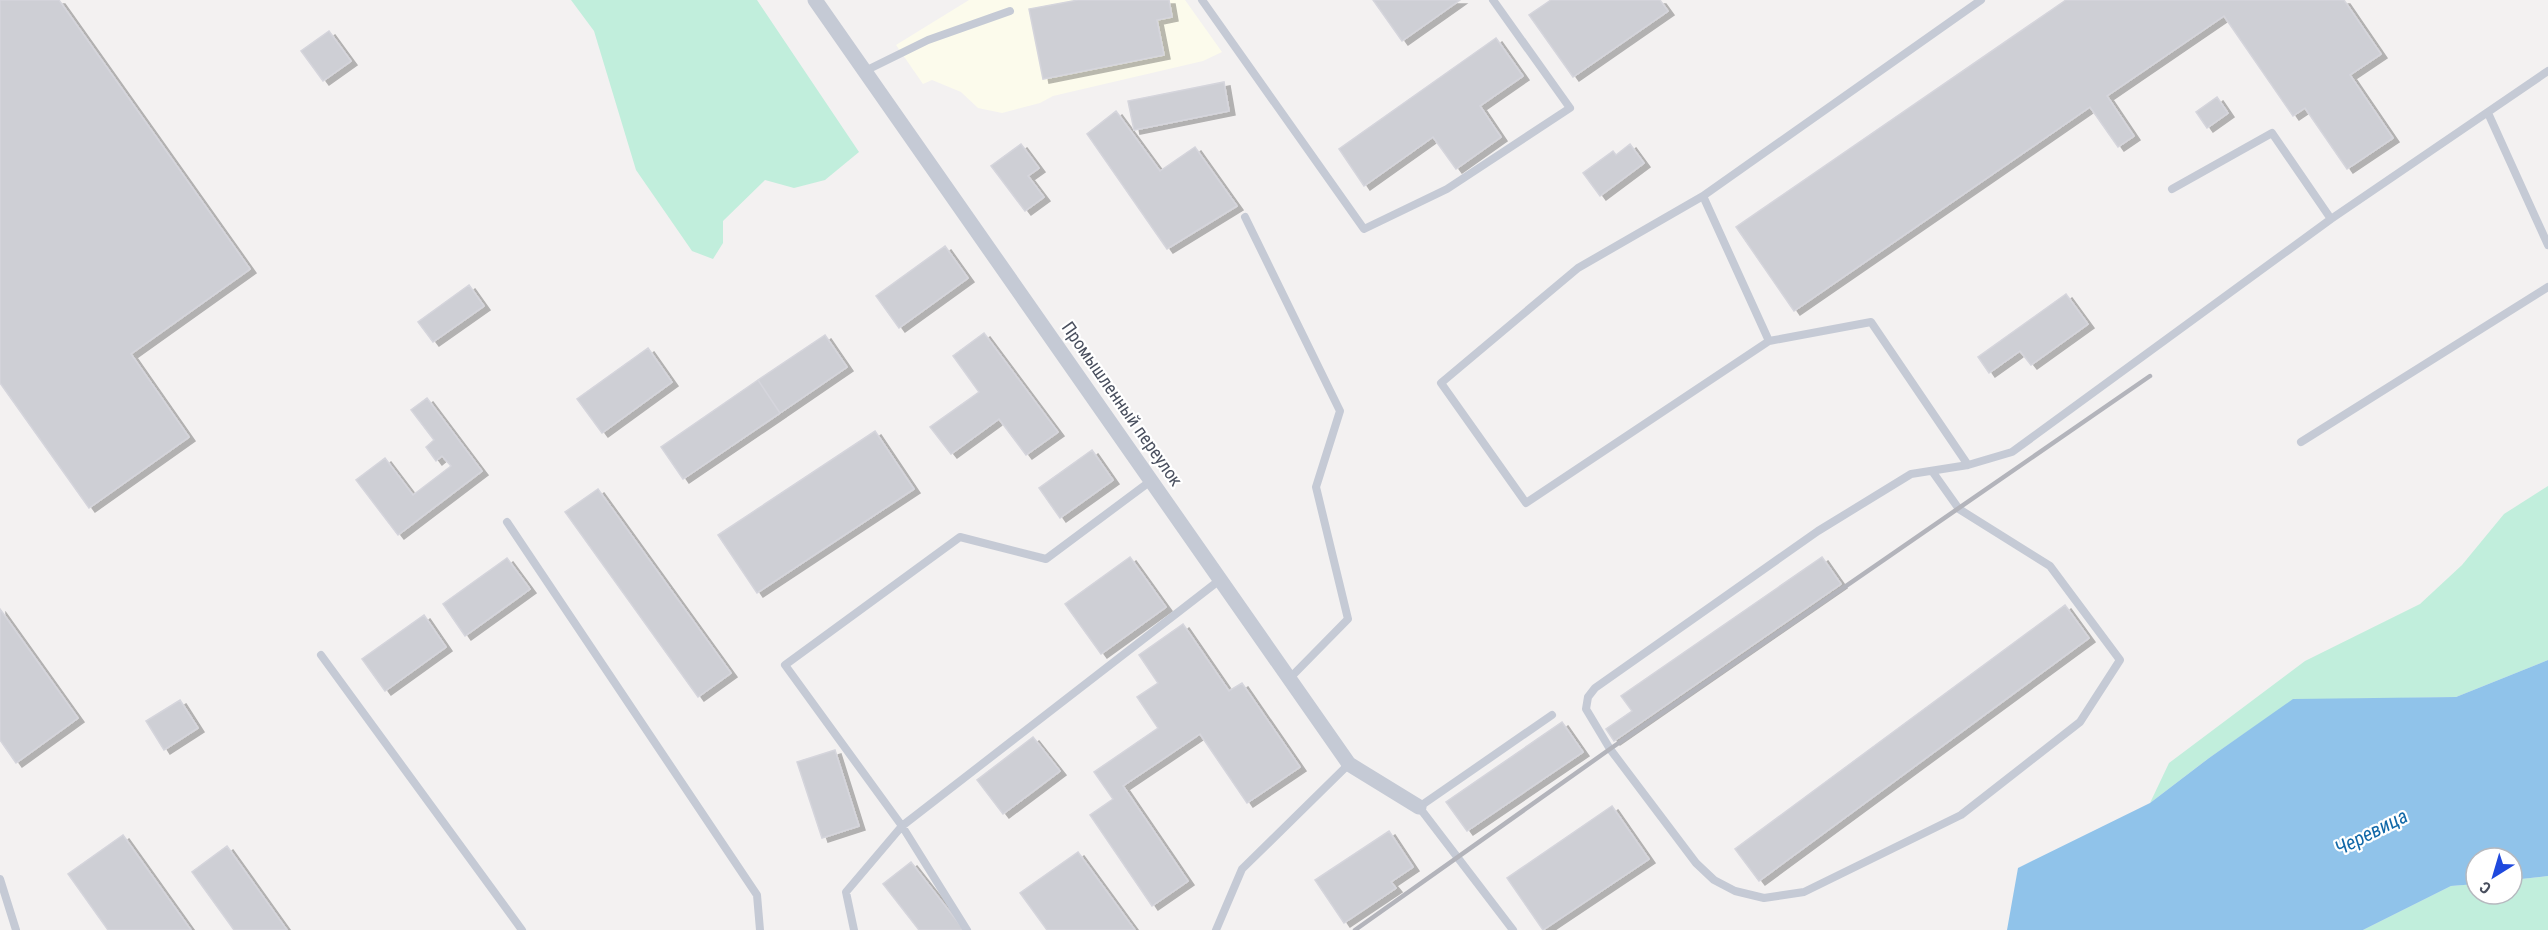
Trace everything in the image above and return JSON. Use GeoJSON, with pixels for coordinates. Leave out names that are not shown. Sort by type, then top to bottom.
{"type":"FeatureCollection","features":[{"type":"Feature","properties":{"kind":"street","name":"Промышленный переулок"},"geometry":{"type":"LineString","coordinates":[[814,0],[1349,764],[1419,807]]}},
{"type":"Feature","properties":{"kind":"lane"},"geometry":{"type":"LineString","coordinates":[[1202,0],[1364,229],[1447,189],[1570,108],[1493,0]]}},
{"type":"Feature","properties":{"kind":"lane"},"geometry":{"type":"LineString","coordinates":[[1968,465],[1871,322],[1769,341],[1526,502],[1442,383],[1578,268],[1703,196],[1981,0]]}},
{"type":"Feature","properties":{"kind":"lane"},"geometry":{"type":"LineString","coordinates":[[865,70],[928,40],[1010,11]]}},
{"type":"Feature","properties":{"kind":"lane"},"geometry":{"type":"LineString","coordinates":[[1932,471],[1959,509],[2050,566],[2120,660],[2080,722],[1961,815],[1804,892],[1764,898],[1735,891],[1714,880],[1689,854],[1610,749],[1586,709],[1588,697],[1595,688],[1818,531],[1911,474],[1968,465],[2012,452],[2331,219],[2548,71]]}},
{"type":"Feature","properties":{"kind":"lane"},"geometry":{"type":"LineString","coordinates":[[2488,113],[2548,245]]}},
{"type":"Feature","properties":{"kind":"lane"},"geometry":{"type":"LineString","coordinates":[[2172,189],[2272,133],[2331,219]]}},
{"type":"Feature","properties":{"kind":"lane"},"geometry":{"type":"LineString","coordinates":[[1703,196],[1769,341]]}},
{"type":"Feature","properties":{"kind":"lane"},"geometry":{"type":"LineString","coordinates":[[1245,217],[1340,411],[1316,487],[1348,620],[1290,678]]}},
{"type":"Feature","properties":{"kind":"lane"},"geometry":{"type":"LineString","coordinates":[[2301,442],[2548,287]]}},
{"type":"Feature","properties":{"kind":"lane"},"geometry":{"type":"LineString","coordinates":[[967,930],[902,826],[785,665],[960,537],[1046,559],[1152,480]]}},
{"type":"Feature","properties":{"kind":"lane"},"geometry":{"type":"LineString","coordinates":[[507,522],[757,896],[760,930]]}},
{"type":"Feature","properties":{"kind":"lane"},"geometry":{"type":"LineString","coordinates":[[854,930],[846,892],[902,826],[1221,579]]}},
{"type":"Feature","properties":{"kind":"lane"},"geometry":{"type":"LineString","coordinates":[[321,655],[522,930]]}},
{"type":"Feature","properties":{"kind":"lane"},"geometry":{"type":"LineString","coordinates":[[1513,930],[1419,807],[1552,715]]}},
{"type":"Feature","properties":{"kind":"lane"},"geometry":{"type":"LineString","coordinates":[[1216,930],[1242,869],[1349,764]]}},
{"type":"Feature","properties":{"kind":"lane"},"geometry":{"type":"LineString","coordinates":[[0,879],[16,930]]}},
{"type":"Feature","properties":{"kind":"shaded area"},"geometry":{"type":"Polygon","coordinates":[[[969,0],[1185,0],[1222,52],[1203,61],[1053,96],[1040,103],[1002,113],[978,108],[961,92],[932,80],[923,84],[896,45],[969,0]]]}},
{"type":"Feature","properties":{"kind":"green space"},"geometry":{"type":"Polygon","coordinates":[[[571,0],[757,0],[859,152],[825,180],[794,188],[765,180],[723,221],[723,243],[713,259],[692,251],[636,170],[594,31],[571,0]]]}},
{"type":"Feature","properties":{"kind":"green space"},"geometry":{"type":"Polygon","coordinates":[[[2548,486],[2548,660],[2456,697],[2293,700],[2209,758],[2150,803],[2169,763],[2305,661],[2420,604],[2462,565],[2504,514],[2548,486]]]}},
{"type":"Feature","properties":{"kind":"green space"},"geometry":{"type":"Polygon","coordinates":[[[2548,876],[2548,930],[2363,930],[2451,886],[2464,885],[2464,906],[2524,906],[2524,879],[2548,876]]]}},
{"type":"Feature","properties":{"kind":"water","name":"Черевица"},"geometry":{"type":"Polygon","coordinates":[[[2548,660],[2548,876],[2524,879],[2524,846],[2464,846],[2464,885],[2451,886],[2363,930],[2007,930],[2018,868],[2150,803],[2293,699],[2456,697],[2548,660]]]}},
{"type":"Feature","properties":{"kind":"building"},"geometry":{"type":"Polygon","coordinates":[[[0,0],[59,0],[250,269],[131,354],[189,437],[89,508],[0,383],[0,0]]]}},
{"type":"Feature","properties":{"kind":"building"},"geometry":{"type":"Polygon","coordinates":[[[1078,0],[1169,0],[1172,17],[1157,20],[1164,55],[1043,79],[1029,9],[1078,0]]]}},
{"type":"Feature","properties":{"kind":"building"},"geometry":{"type":"Polygon","coordinates":[[[1373,0],[1460,0],[1402,41],[1373,0]]]}},
{"type":"Feature","properties":{"kind":"building"},"geometry":{"type":"Polygon","coordinates":[[[1551,0],[1660,0],[1668,11],[1573,77],[1529,15],[1551,0]]]}},
{"type":"Feature","properties":{"kind":"building"},"geometry":{"type":"Polygon","coordinates":[[[2066,0],[2344,0],[2381,54],[2350,75],[2393,138],[2347,169],[2305,108],[2293,116],[2224,16],[2107,96],[2134,136],[2118,147],[2090,107],[1794,311],[1736,227],[2066,0]]]}},
{"type":"Feature","properties":{"kind":"building"},"geometry":{"type":"Polygon","coordinates":[[[329,31],[351,61],[323,81],[301,51],[329,31]]]}},
{"type":"Feature","properties":{"kind":"building"},"geometry":{"type":"Polygon","coordinates":[[[1496,38],[1523,76],[1480,106],[1501,137],[1456,169],[1433,137],[1364,186],[1339,149],[1496,38]]]}},
{"type":"Feature","properties":{"kind":"building"},"geometry":{"type":"Polygon","coordinates":[[[1224,82],[1229,111],[1134,130],[1128,101],[1224,82]]]}},
{"type":"Feature","properties":{"kind":"building"},"geometry":{"type":"Polygon","coordinates":[[[2217,97],[2228,113],[2207,128],[2196,112],[2217,97]]]}},
{"type":"Feature","properties":{"kind":"building"},"geometry":{"type":"Polygon","coordinates":[[[1116,111],[1160,171],[1195,147],[1237,206],[1167,249],[1087,134],[1116,111]]]}},
{"type":"Feature","properties":{"kind":"building"},"geometry":{"type":"Polygon","coordinates":[[[1021,144],[1039,168],[1028,176],[1044,197],[1025,211],[991,166],[1021,144]]]}},
{"type":"Feature","properties":{"kind":"building"},"geometry":{"type":"Polygon","coordinates":[[[1630,144],[1644,163],[1600,196],[1583,173],[1613,151],[1616,155],[1630,144]]]}},
{"type":"Feature","properties":{"kind":"building"},"geometry":{"type":"Polygon","coordinates":[[[945,246],[968,278],[899,328],[876,296],[945,246]]]}},
{"type":"Feature","properties":{"kind":"building"},"geometry":{"type":"Polygon","coordinates":[[[469,285],[484,306],[433,342],[418,322],[469,285]]]}},
{"type":"Feature","properties":{"kind":"building"},"geometry":{"type":"Polygon","coordinates":[[[2066,294],[2088,324],[2031,365],[2020,351],[1989,373],[1978,357],[2066,294]]]}},
{"type":"Feature","properties":{"kind":"building"},"geometry":{"type":"Polygon","coordinates":[[[984,333],[1058,432],[1026,455],[999,419],[951,454],[930,427],[979,392],[953,356],[984,333]]]}},
{"type":"Feature","properties":{"kind":"building"},"geometry":{"type":"Polygon","coordinates":[[[825,335],[847,367],[780,413],[758,380],[825,335]]]}},
{"type":"Feature","properties":{"kind":"building"},"geometry":{"type":"Polygon","coordinates":[[[648,348],[672,382],[602,433],[577,399],[648,348]]]}},
{"type":"Feature","properties":{"kind":"building"},"geometry":{"type":"Polygon","coordinates":[[[758,380],[780,413],[683,479],[661,447],[758,380]]]}},
{"type":"Feature","properties":{"kind":"building"},"geometry":{"type":"Polygon","coordinates":[[[427,398],[482,471],[398,535],[356,480],[385,458],[413,495],[451,466],[442,456],[436,461],[426,447],[434,440],[411,410],[427,398]]]}},
{"type":"Feature","properties":{"kind":"building"},"geometry":{"type":"Polygon","coordinates":[[[875,431],[914,489],[757,593],[718,535],[875,431]]]}},
{"type":"Feature","properties":{"kind":"building"},"geometry":{"type":"Polygon","coordinates":[[[1092,450],[1113,480],[1060,518],[1039,488],[1092,450]]]}},
{"type":"Feature","properties":{"kind":"building"},"geometry":{"type":"Polygon","coordinates":[[[598,489],[731,673],[698,697],[565,512],[598,489]]]}},
{"type":"Feature","properties":{"kind":"building"},"geometry":{"type":"Polygon","coordinates":[[[1130,557],[1166,607],[1101,654],[1065,604],[1130,557]]]}},
{"type":"Feature","properties":{"kind":"building"},"geometry":{"type":"Polygon","coordinates":[[[1822,557],[1841,584],[1614,741],[1606,729],[1632,711],[1621,696],[1822,557]]]}},
{"type":"Feature","properties":{"kind":"building"},"geometry":{"type":"Polygon","coordinates":[[[507,558],[530,589],[465,636],[443,604],[507,558]]]}},
{"type":"Feature","properties":{"kind":"building"},"geometry":{"type":"Polygon","coordinates":[[[2065,605],[2089,638],[1759,881],[1735,849],[2065,605]]]}},
{"type":"Feature","properties":{"kind":"building"},"geometry":{"type":"Polygon","coordinates":[[[0,609],[78,718],[16,763],[0,740],[0,609]]]}},
{"type":"Feature","properties":{"kind":"building"},"geometry":{"type":"Polygon","coordinates":[[[424,615],[446,647],[385,691],[362,659],[424,615]]]}},
{"type":"Feature","properties":{"kind":"building"},"geometry":{"type":"Polygon","coordinates":[[[1183,624],[1229,691],[1242,683],[1300,767],[1247,803],[1200,734],[1123,786],[1188,881],[1152,906],[1090,815],[1113,799],[1094,772],[1158,728],[1137,697],[1158,683],[1139,655],[1183,624]]]}},
{"type":"Feature","properties":{"kind":"building"},"geometry":{"type":"Polygon","coordinates":[[[180,700],[198,728],[164,750],[146,721],[180,700]]]}},
{"type":"Feature","properties":{"kind":"building"},"geometry":{"type":"Polygon","coordinates":[[[1562,722],[1583,752],[1467,831],[1446,802],[1562,722]]]}},
{"type":"Feature","properties":{"kind":"building"},"geometry":{"type":"Polygon","coordinates":[[[1033,737],[1060,771],[1003,814],[977,780],[1033,737]]]}},
{"type":"Feature","properties":{"kind":"building"},"geometry":{"type":"Polygon","coordinates":[[[835,750],[859,826],[822,838],[797,762],[835,750]]]}},
{"type":"Feature","properties":{"kind":"building"},"geometry":{"type":"Polygon","coordinates":[[[1612,806],[1649,859],[1543,930],[1507,878],[1612,806]]]}},
{"type":"Feature","properties":{"kind":"building"},"geometry":{"type":"Polygon","coordinates":[[[1389,831],[1413,867],[1391,882],[1396,888],[1344,923],[1315,880],[1389,831]]]}},
{"type":"Feature","properties":{"kind":"building"},"geometry":{"type":"Polygon","coordinates":[[[123,835],[191,930],[108,930],[68,874],[123,835]]]}},
{"type":"Feature","properties":{"kind":"building"},"geometry":{"type":"Polygon","coordinates":[[[227,846],[287,930],[234,930],[192,872],[227,846]]]}},
{"type":"Feature","properties":{"kind":"building"},"geometry":{"type":"Polygon","coordinates":[[[1078,852],[1135,930],[1047,930],[1020,893],[1078,852]]]}},
{"type":"Feature","properties":{"kind":"building"},"geometry":{"type":"Polygon","coordinates":[[[911,862],[964,930],[919,930],[883,884],[911,862]]]}},
{"type":"Feature","properties":{"kind":"railway"},"geometry":{"type":"LineString","coordinates":[[1355,930],[1610,749],[2150,376]]}}]}
